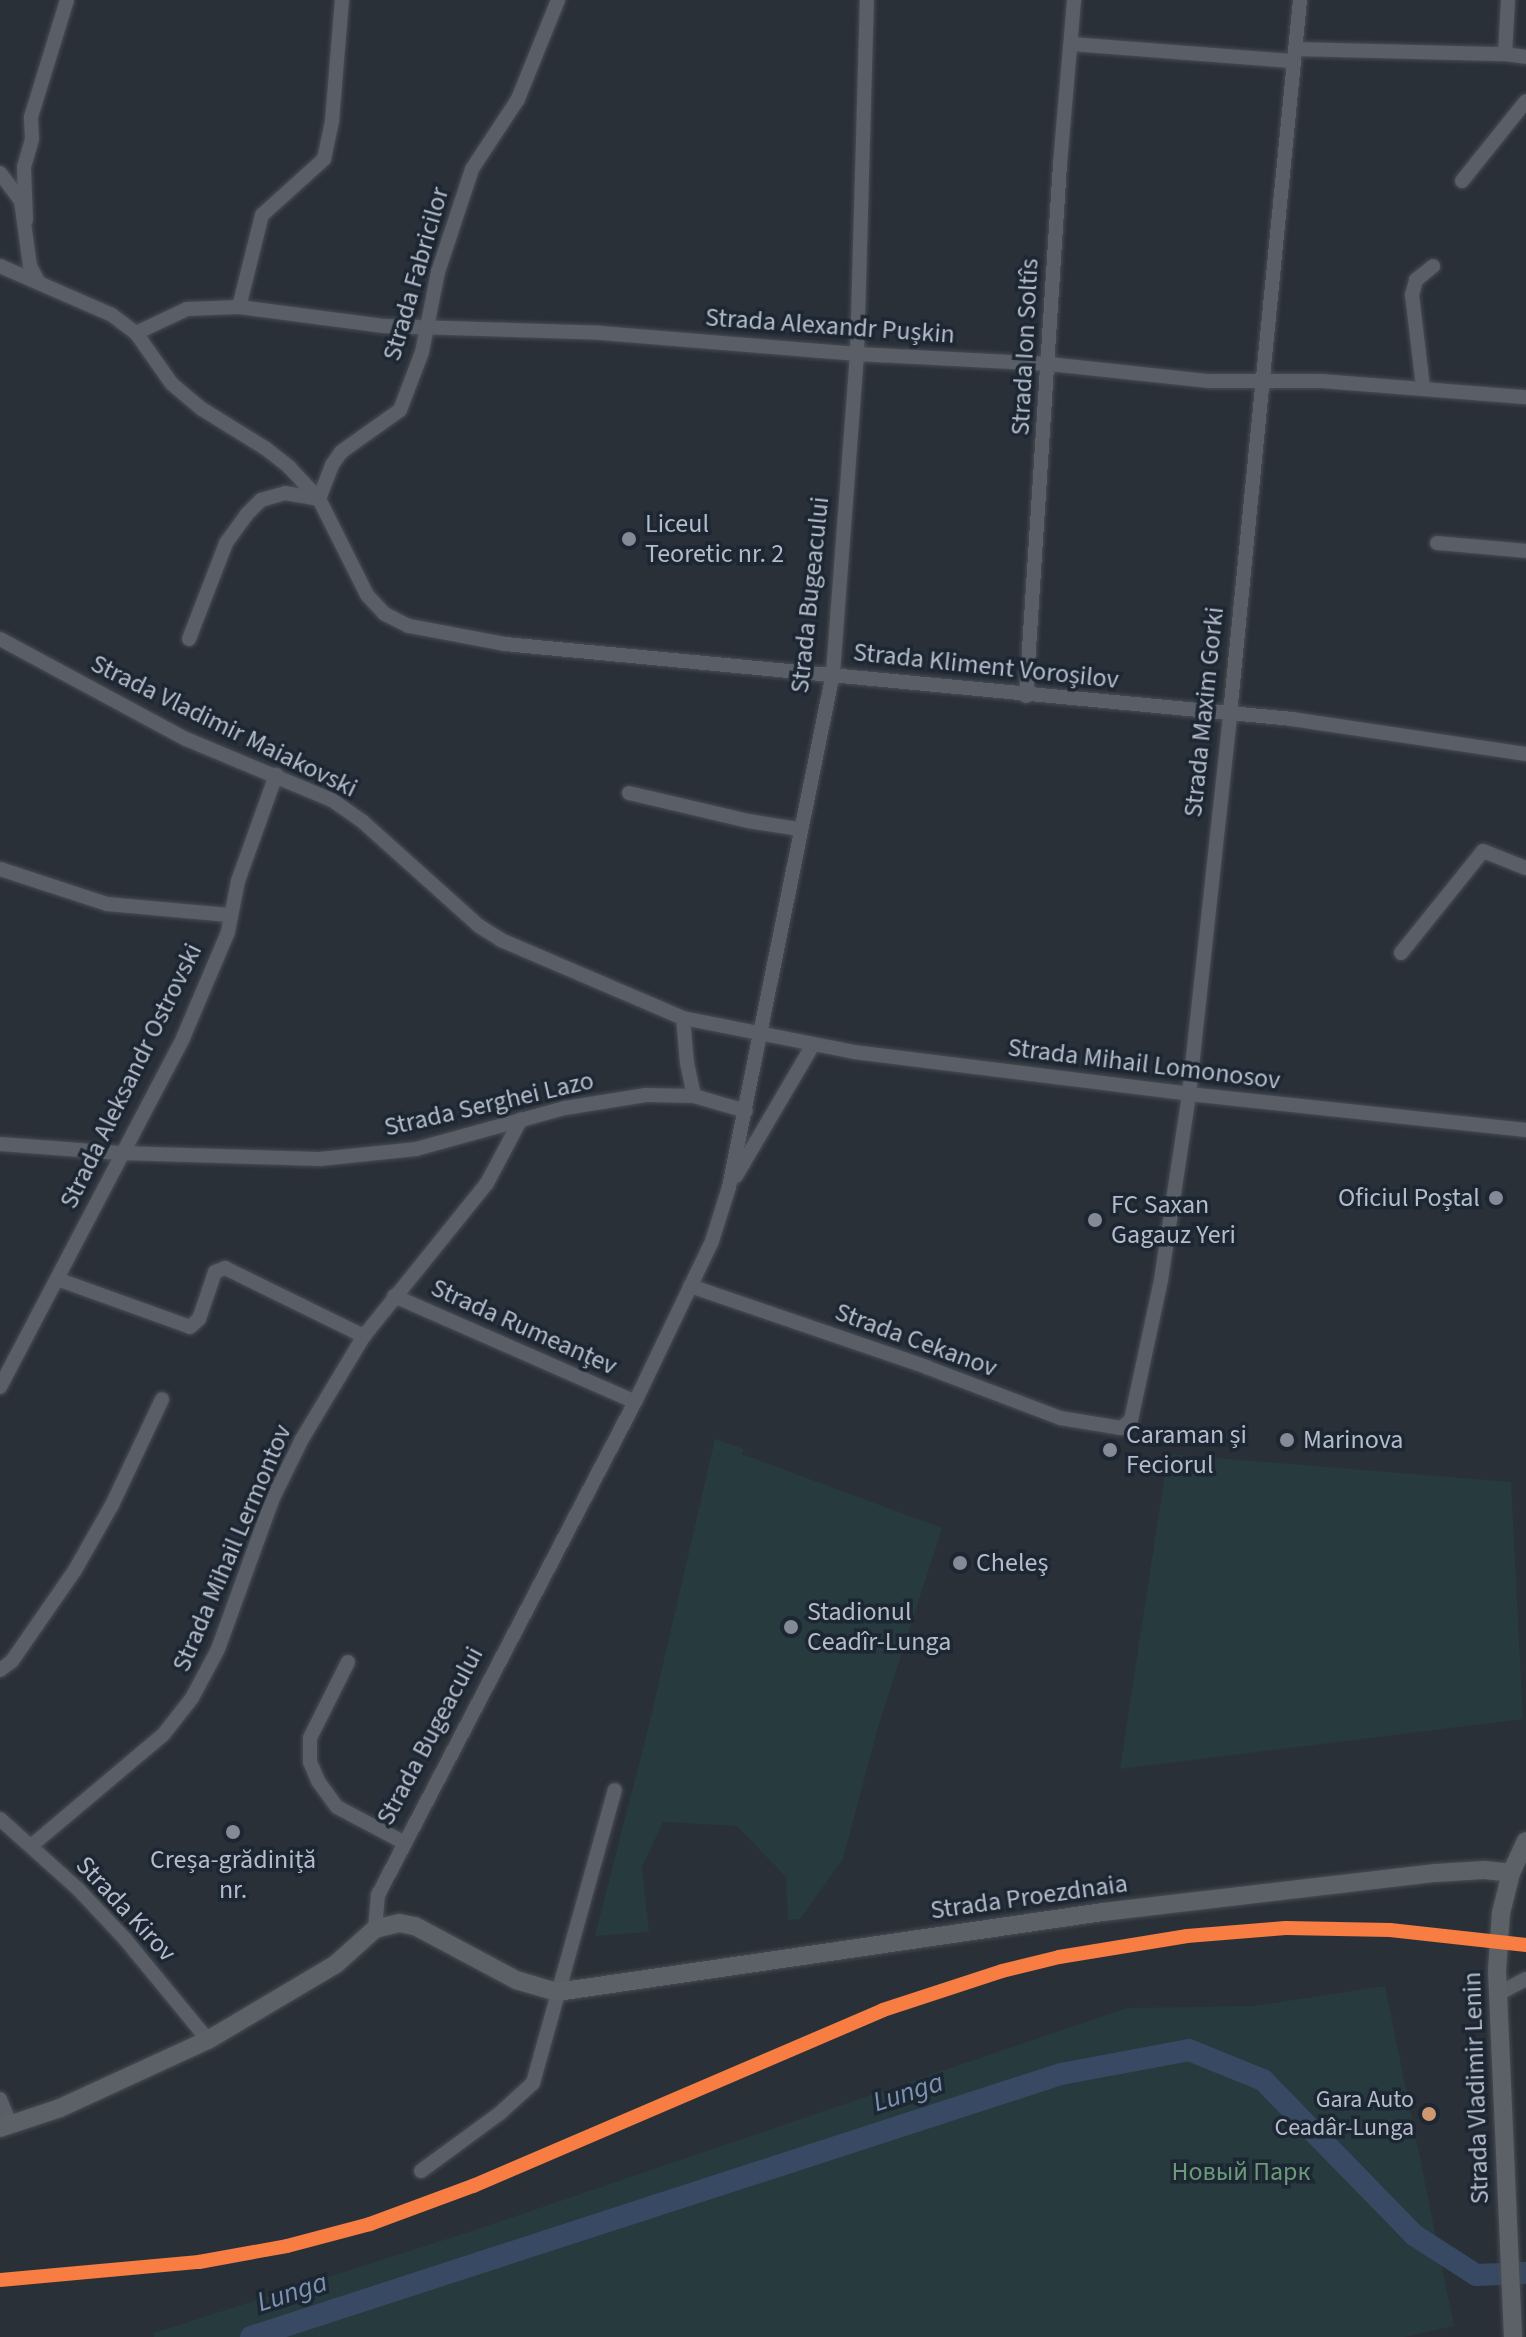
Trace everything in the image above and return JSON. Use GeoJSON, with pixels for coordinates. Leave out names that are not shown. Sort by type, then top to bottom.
{"type":"FeatureCollection","features":[{"type":"Feature","properties":{"kind":"main road","name":"Strada Vladimir Lenin"},"geometry":{"type":"LineString","coordinates":[[1517,2330],[1511,2299],[1496,1995],[1501,1913],[1511,1873],[1526,1841]]}},
{"type":"Feature","properties":{"kind":"main road","name":"Strada Proezdnaia"},"geometry":{"type":"LineString","coordinates":[[375,1929],[399,1923],[415,1926],[516,1980],[557,1992],[1103,1912],[1436,1873],[1484,1870],[1511,1873]]}},
{"type":"Feature","properties":{"kind":"main road"},"geometry":{"type":"LineString","coordinates":[[5,2127],[208,2040],[336,1964],[375,1929]]}},
{"type":"Feature","properties":{"kind":"street"},"geometry":{"type":"LineString","coordinates":[[40,284],[30,266],[24,167],[32,139],[31,117],[67,0]]}},
{"type":"Feature","properties":{"kind":"street"},"geometry":{"type":"LineString","coordinates":[[239,307],[262,215],[324,159],[332,121],[342,0]]}},
{"type":"Feature","properties":{"kind":"street","name":"Strada Fabricilor"},"geometry":{"type":"LineString","coordinates":[[319,499],[332,465],[341,452],[400,410],[428,326],[442,258],[472,169],[518,99],[558,0]]}},
{"type":"Feature","properties":{"kind":"street","name":"Strada Bugeacului"},"geometry":{"type":"LineString","coordinates":[[375,1929],[378,1895],[403,1842],[635,1402],[712,1241],[729,1187],[746,1111],[757,1035],[833,673],[857,354],[867,0]]}},
{"type":"Feature","properties":{"kind":"street","name":"Strada Ion Soltîs"},"geometry":{"type":"LineString","coordinates":[[1026,696],[1074,0]]}},
{"type":"Feature","properties":{"kind":"street","name":"Strada Maxim Gorki"},"geometry":{"type":"LineString","coordinates":[[1127,1425],[1161,1280],[1189,1094],[1230,714],[1300,0]]}},
{"type":"Feature","properties":{"kind":"street"},"geometry":{"type":"LineString","coordinates":[[1505,54],[1508,0]]}},
{"type":"Feature","properties":{"kind":"street"},"geometry":{"type":"LineString","coordinates":[[1071,44],[1294,55],[1505,54],[1526,57]]}},
{"type":"Feature","properties":{"kind":"street"},"geometry":{"type":"LineString","coordinates":[[1462,181],[1526,101]]}},
{"type":"Feature","properties":{"kind":"street"},"geometry":{"type":"LineString","coordinates":[[0,173],[21,201],[26,220]]}},
{"type":"Feature","properties":{"kind":"street","name":"Strada Kliment Voroșilov"},"geometry":{"type":"LineString","coordinates":[[0,266],[112,315],[136,333],[172,384],[202,409],[265,448],[319,499],[367,595],[385,614],[409,626],[505,644],[1292,719],[1526,754]]}},
{"type":"Feature","properties":{"kind":"street"},"geometry":{"type":"LineString","coordinates":[[1423,387],[1412,295],[1416,280],[1433,266]]}},
{"type":"Feature","properties":{"kind":"street","name":"Strada Alexandr Pușkin"},"geometry":{"type":"LineString","coordinates":[[136,333],[187,309],[239,307],[384,326],[601,333],[857,354],[1049,364],[1209,381],[1261,380],[1423,387],[1526,397]]}},
{"type":"Feature","properties":{"kind":"street"},"geometry":{"type":"LineString","coordinates":[[189,639],[226,543],[247,514],[261,500],[285,493],[319,499]]}},
{"type":"Feature","properties":{"kind":"street"},"geometry":{"type":"LineString","coordinates":[[1437,543],[1526,551]]}},
{"type":"Feature","properties":{"kind":"street","name":"Strada Vladimir Maiakovski"},"geometry":{"type":"LineString","coordinates":[[0,639],[173,733],[332,800],[362,821],[479,926],[501,940],[683,1018],[757,1035]]}},
{"type":"Feature","properties":{"kind":"street","name":"Strada Aleksandr Ostrovski"},"geometry":{"type":"LineString","coordinates":[[0,1387],[183,1038],[228,932],[229,915],[276,775]]}},
{"type":"Feature","properties":{"kind":"street"},"geometry":{"type":"LineString","coordinates":[[629,793],[748,821],[799,829]]}},
{"type":"Feature","properties":{"kind":"street"},"geometry":{"type":"LineString","coordinates":[[1401,953],[1483,851],[1526,868]]}},
{"type":"Feature","properties":{"kind":"street"},"geometry":{"type":"LineString","coordinates":[[0,869],[107,904],[229,915]]}},
{"type":"Feature","properties":{"kind":"street"},"geometry":{"type":"LineString","coordinates":[[683,1018],[694,1096]]}},
{"type":"Feature","properties":{"kind":"street","name":"Strada Mihail Lomonosov"},"geometry":{"type":"LineString","coordinates":[[757,1035],[1189,1094],[1526,1130]]}},
{"type":"Feature","properties":{"kind":"street","name":"Strada Bugeacului"},"geometry":{"type":"LineString","coordinates":[[729,1187],[813,1045]]}},
{"type":"Feature","properties":{"kind":"street","name":"Strada Serghei Lazo"},"geometry":{"type":"LineString","coordinates":[[0,1144],[244,1159],[384,1154],[521,1119],[646,1095],[694,1096],[746,1111]]}},
{"type":"Feature","properties":{"kind":"street","name":"Strada Mihail Lermontov"},"geometry":{"type":"LineString","coordinates":[[31,1846],[163,1735],[192,1698],[232,1613],[273,1498],[302,1439],[364,1336],[487,1183],[521,1119]]}},
{"type":"Feature","properties":{"kind":"street"},"geometry":{"type":"LineString","coordinates":[[57,1279],[190,1327],[199,1319],[215,1272],[225,1268],[364,1336]]}},
{"type":"Feature","properties":{"kind":"street","name":"Strada Cekanov"},"geometry":{"type":"LineString","coordinates":[[690,1286],[926,1367],[1060,1418],[1114,1427],[1127,1425]]}},
{"type":"Feature","properties":{"kind":"street","name":"Strada Rumeanțev"},"geometry":{"type":"LineString","coordinates":[[394,1296],[635,1402]]}},
{"type":"Feature","properties":{"kind":"street"},"geometry":{"type":"LineString","coordinates":[[0,1670],[12,1661],[75,1570],[112,1505],[162,1399]]}},
{"type":"Feature","properties":{"kind":"street"},"geometry":{"type":"LineString","coordinates":[[348,1662],[310,1738],[310,1762],[318,1781],[337,1807],[403,1842]]}},
{"type":"Feature","properties":{"kind":"street"},"geometry":{"type":"LineString","coordinates":[[421,2171],[499,2114],[533,2083],[615,1790]]}},
{"type":"Feature","properties":{"kind":"street","name":"Strada Kirov"},"geometry":{"type":"LineString","coordinates":[[0,1819],[125,1939],[208,2040]]}},
{"type":"Feature","properties":{"kind":"street"},"geometry":{"type":"LineString","coordinates":[[1496,1995],[1526,1979]]}},
{"type":"Feature","properties":{"kind":"street"},"geometry":{"type":"LineString","coordinates":[[0,2099],[5,2127]]}},
{"type":"Feature","properties":{"kind":"green space","name":"Stadionul Ceadîr-Lunga"},"geometry":{"type":"Polygon","coordinates":[[[715,1439],[744,1449],[742,1454],[942,1528],[878,1727],[843,1859],[800,1919],[788,1920],[786,1877],[737,1826],[663,1822],[642,1867],[649,1932],[595,1936],[648,1729],[715,1439]]]}},
{"type":"Feature","properties":{"kind":"green space"},"geometry":{"type":"Polygon","coordinates":[[[1168,1454],[1511,1482],[1523,1719],[1120,1769],[1168,1454]]]}},
{"type":"Feature","properties":{"kind":"green space","name":"Новый Парк"},"geometry":{"type":"Polygon","coordinates":[[[1385,1986],[1454,2326],[1404,2337],[154,2337],[154,2333],[481,2228],[1127,2008],[1253,2006],[1385,1986]]]}},
{"type":"Feature","properties":{"kind":"waterway","name":"Lunga"},"geometry":{"type":"LineString","coordinates":[[251,2337],[1061,2074],[1189,2050],[1263,2080],[1414,2235],[1476,2275],[1526,2273]]}},
{"type":"Feature","properties":{"kind":"transit line"},"geometry":{"type":"LineString","coordinates":[[0,2280],[199,2262],[287,2246],[370,2224],[473,2186],[883,2010],[1002,1971],[1059,1957],[1187,1936],[1286,1928],[1390,1930],[1526,1945]]}},
{"type":"Feature","properties":{"kind":"place","name":"Liceul Teoretic nr. 2"},"geometry":{"type":"Point","coordinates":[629,539]}},
{"type":"Feature","properties":{"kind":"place","name":"Oficiul Poștal"},"geometry":{"type":"Point","coordinates":[1496,1198]}},
{"type":"Feature","properties":{"kind":"place","name":"FC Saxan Gagauz Yeri"},"geometry":{"type":"Point","coordinates":[1095,1220]}},
{"type":"Feature","properties":{"kind":"place","name":"Marinova"},"geometry":{"type":"Point","coordinates":[1287,1440]}},
{"type":"Feature","properties":{"kind":"place","name":"Caraman și Feciorul"},"geometry":{"type":"Point","coordinates":[1110,1450]}},
{"type":"Feature","properties":{"kind":"place","name":"Cheleş"},"geometry":{"type":"Point","coordinates":[960,1563]}},
{"type":"Feature","properties":{"kind":"place","name":"Stadionul Ceadîr-Lunga"},"geometry":{"type":"Point","coordinates":[791,1627]}},
{"type":"Feature","properties":{"kind":"place","name":"Creșa-grădiniță nr."},"geometry":{"type":"Point","coordinates":[233,1832]}},
{"type":"Feature","properties":{"kind":"place","name":"Gara Auto Ceadâr-Lunga"},"geometry":{"type":"Point","coordinates":[1429,2114]}}]}
